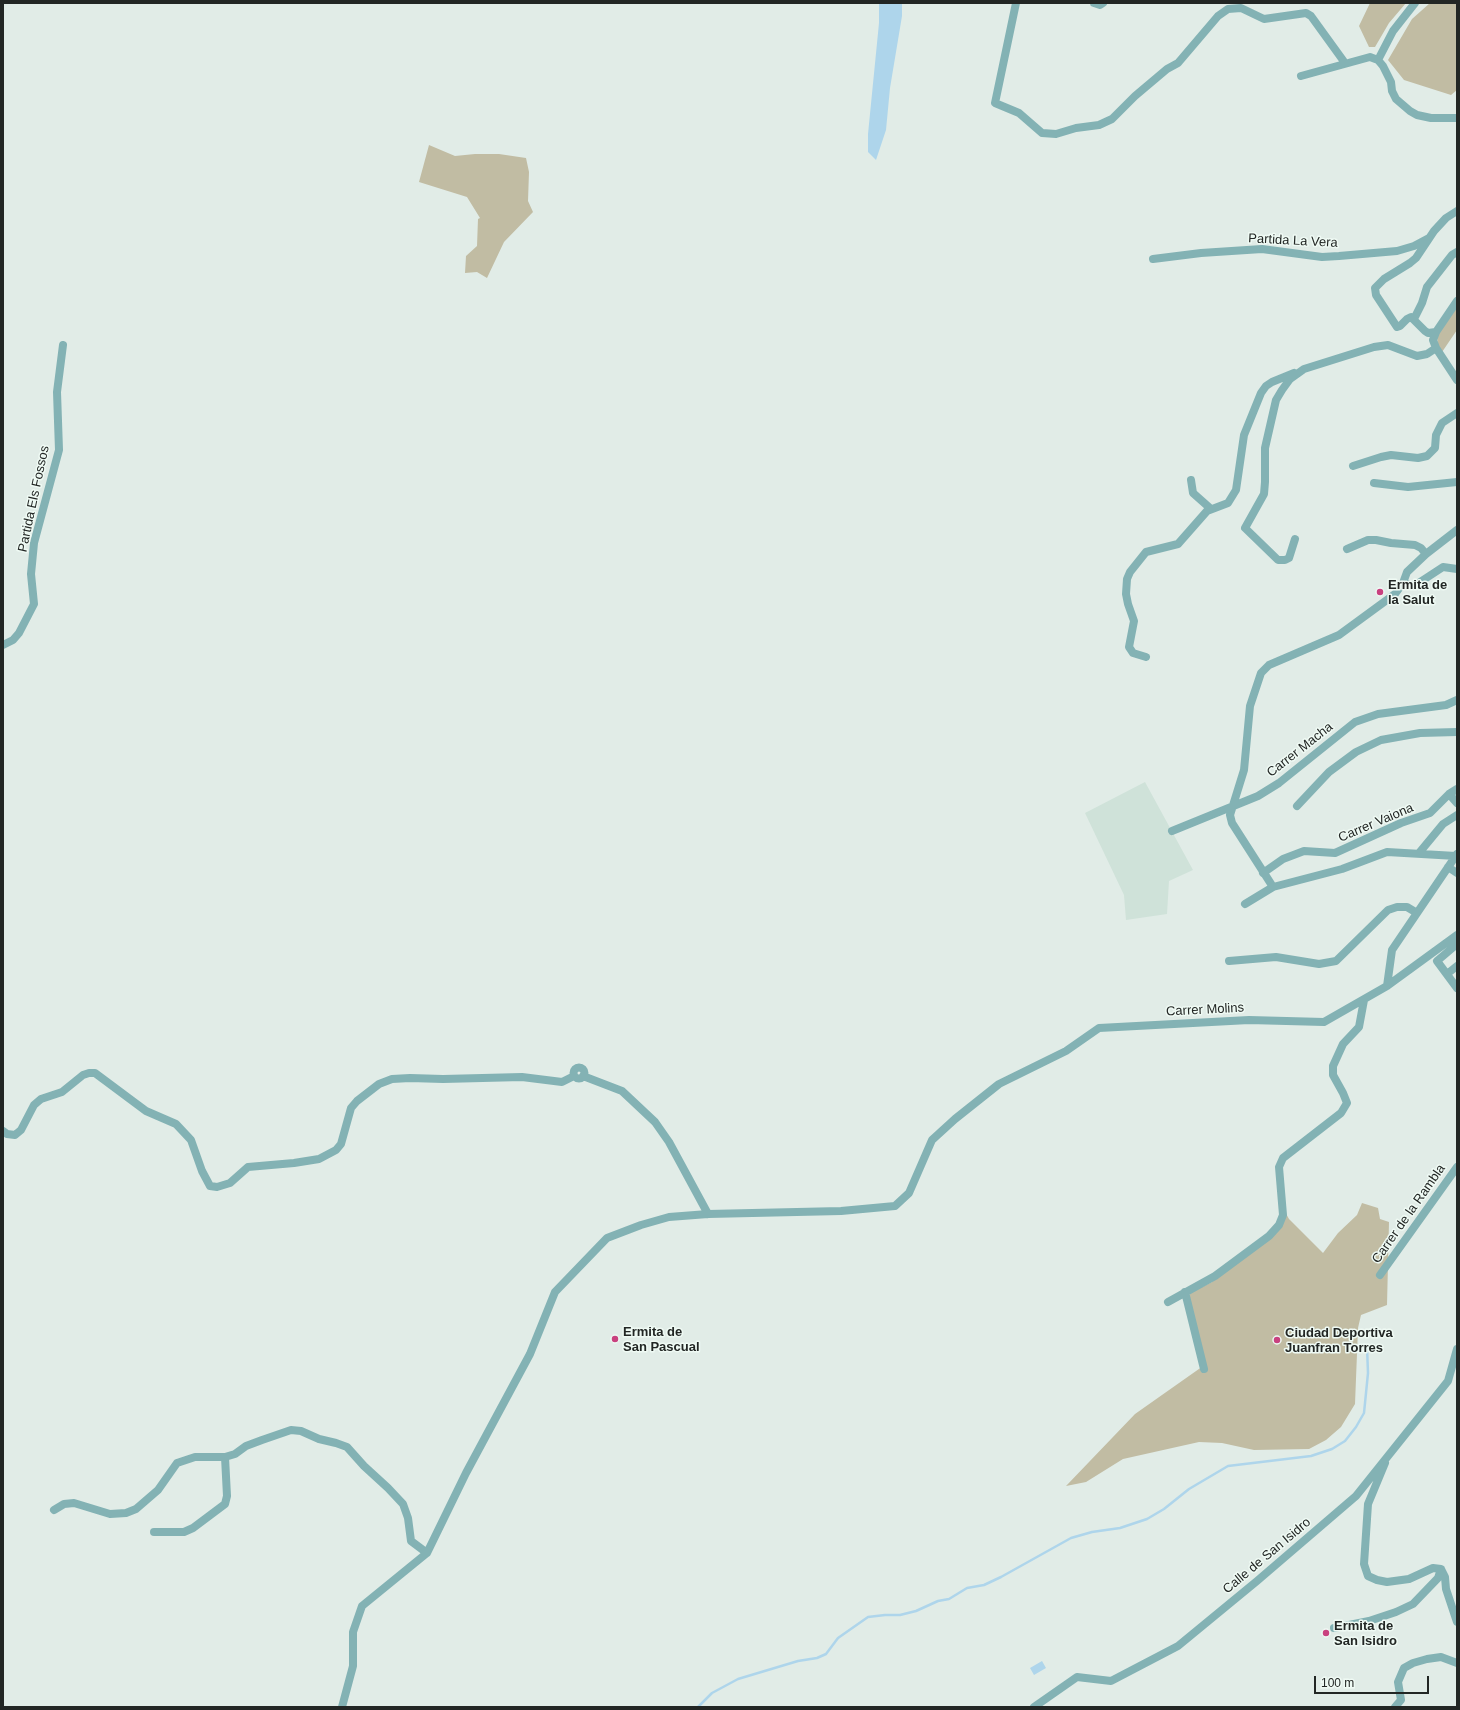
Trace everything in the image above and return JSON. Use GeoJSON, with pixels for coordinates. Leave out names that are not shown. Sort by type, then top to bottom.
{"type":"FeatureCollection","features":[{"type":"Feature","properties":{"kind":"street"},"geometry":{"type":"LineString","coordinates":[[1016,3],[995,103],[1019,113],[1042,133],[1056,134],[1076,128],[1099,125],[1112,119],[1135,96],[1167,69],[1178,63],[1218,16],[1228,9],[1241,8],[1264,19],[1306,13],[1311,16],[1345,63]]}},
{"type":"Feature","properties":{"kind":"street"},"geometry":{"type":"LineString","coordinates":[[1094,3],[1100,5],[1103,3]]}},
{"type":"Feature","properties":{"kind":"street"},"geometry":{"type":"LineString","coordinates":[[1378,60],[1397,26],[1415,3]]}},
{"type":"Feature","properties":{"kind":"street"},"geometry":{"type":"LineString","coordinates":[[1300,76],[1370,57],[1378,60],[1387,74],[1396,99],[1410,111],[1417,115],[1431,118],[1457,118]]}},
{"type":"Feature","properties":{"kind":"street"},"geometry":{"type":"LineString","coordinates":[[1436,332],[1428,333],[1414,319],[1409,317],[1397,327],[1376,295],[1374,288],[1384,279],[1416,258],[1429,238],[1446,218],[1457,211]]}},
{"type":"Feature","properties":{"kind":"street","name":"Partida La Vera"},"geometry":{"type":"LineString","coordinates":[[1153,258],[1262,249],[1322,256],[1339,256],[1397,251],[1414,246],[1429,238]]}},
{"type":"Feature","properties":{"kind":"street"},"geometry":{"type":"LineString","coordinates":[[1414,319],[1422,304],[1427,286],[1452,255],[1457,252]]}},
{"type":"Feature","properties":{"kind":"street"},"geometry":{"type":"LineString","coordinates":[[1456,378],[1436,348],[1433,340],[1436,332],[1457,301]]}},
{"type":"Feature","properties":{"kind":"street","name":"Partida Els Fossos"},"geometry":{"type":"LineString","coordinates":[[3,645],[13,640],[19,633],[34,604],[31,574],[34,543],[59,450],[57,392],[63,345]]}},
{"type":"Feature","properties":{"kind":"street"},"geometry":{"type":"LineString","coordinates":[[1146,657],[1133,653],[1129,647],[1134,620],[1126,594],[1127,579],[1130,572],[1146,552],[1178,544],[1211,509],[1224,506],[1228,503],[1236,490],[1244,435],[1266,386],[1304,369],[1381,346],[1394,347],[1417,356],[1427,354],[1436,348]]}},
{"type":"Feature","properties":{"kind":"street"},"geometry":{"type":"LineString","coordinates":[[1295,539],[1289,558],[1278,560],[1245,528],[1264,494],[1265,448],[1276,400],[1290,379],[1304,369]]}},
{"type":"Feature","properties":{"kind":"street"},"geometry":{"type":"LineString","coordinates":[[1353,466],[1391,455],[1418,458],[1427,456],[1435,448],[1436,435],[1442,423],[1457,413]]}},
{"type":"Feature","properties":{"kind":"street"},"geometry":{"type":"LineString","coordinates":[[1191,480],[1193,493],[1211,509]]}},
{"type":"Feature","properties":{"kind":"street"},"geometry":{"type":"LineString","coordinates":[[1374,483],[1408,487],[1457,482]]}},
{"type":"Feature","properties":{"kind":"street"},"geometry":{"type":"LineString","coordinates":[[1273,887],[1232,823],[1230,815],[1244,770],[1250,706],[1261,673],[1269,665],[1339,635],[1394,594],[1403,583],[1406,572],[1457,530]]}},
{"type":"Feature","properties":{"kind":"street"},"geometry":{"type":"LineString","coordinates":[[1347,548],[1368,540],[1376,540],[1415,545],[1421,548],[1426,554]]}},
{"type":"Feature","properties":{"kind":"street"},"geometry":{"type":"LineString","coordinates":[[1403,583],[1414,586],[1443,567],[1457,569]]}},
{"type":"Feature","properties":{"kind":"street","name":"Carrer Macha"},"geometry":{"type":"LineString","coordinates":[[1172,831],[1258,796],[1279,783],[1354,722],[1378,714],[1446,706],[1457,700]]}},
{"type":"Feature","properties":{"kind":"street"},"geometry":{"type":"LineString","coordinates":[[1297,806],[1329,772],[1356,752],[1380,740],[1420,733],[1457,732]]}},
{"type":"Feature","properties":{"kind":"street","name":"Carrer Vaiona"},"geometry":{"type":"LineString","coordinates":[[1263,873],[1283,859],[1304,851],[1335,853],[1401,823],[1430,813],[1448,794],[1457,789]]}},
{"type":"Feature","properties":{"kind":"street"},"geometry":{"type":"LineString","coordinates":[[1448,794],[1457,803]]}},
{"type":"Feature","properties":{"kind":"street"},"geometry":{"type":"LineString","coordinates":[[1419,852],[1443,824],[1457,815]]}},
{"type":"Feature","properties":{"kind":"street"},"geometry":{"type":"LineString","coordinates":[[1245,904],[1273,887],[1342,869],[1388,852],[1419,852],[1456,855],[1392,950],[1387,986]]}},
{"type":"Feature","properties":{"kind":"street"},"geometry":{"type":"LineString","coordinates":[[1448,868],[1457,873]]}},
{"type":"Feature","properties":{"kind":"street"},"geometry":{"type":"LineString","coordinates":[[1229,961],[1276,957],[1319,964],[1336,961],[1388,910],[1397,906],[1407,907],[1417,913]]}},
{"type":"Feature","properties":{"kind":"street","name":"Carrer Molins"},"geometry":{"type":"LineString","coordinates":[[427,1553],[466,1473],[530,1354],[555,1292],[607,1238],[641,1225],[669,1217],[708,1214],[841,1211],[895,1206],[910,1193],[932,1140],[955,1119],[999,1084],[1066,1051],[1099,1028],[1249,1020],[1324,1022],[1387,986],[1457,935]]}},
{"type":"Feature","properties":{"kind":"street"},"geometry":{"type":"LineString","coordinates":[[1457,944],[1438,960],[1457,988]]}},
{"type":"Feature","properties":{"kind":"street"},"geometry":{"type":"LineString","coordinates":[[1447,974],[1457,966]]}},
{"type":"Feature","properties":{"kind":"street"},"geometry":{"type":"LineString","coordinates":[[1168,1302],[1215,1276],[1269,1236],[1279,1225],[1283,1215],[1279,1167],[1283,1158],[1341,1113],[1347,1103],[1333,1074],[1332,1066],[1343,1044],[1359,1027],[1364,1000]]}},
{"type":"Feature","properties":{"kind":"street"},"geometry":{"type":"LineString","coordinates":[[3,1131],[7,1134],[15,1135],[21,1130],[34,1105],[41,1099],[62,1092],[83,1075],[95,1073],[146,1111],[176,1124],[191,1140],[202,1171],[210,1186],[217,1187],[230,1183],[248,1167],[319,1159],[336,1150],[341,1144],[351,1108],[357,1101],[379,1084],[392,1079],[522,1077],[562,1082],[574,1076],[579,1078],[583,1076],[622,1091],[655,1122],[669,1142],[708,1214]]}},
{"type":"Feature","properties":{"kind":"street","name":"Carrer de la Rambla"},"geometry":{"type":"LineString","coordinates":[[1380,1275],[1457,1167]]}},
{"type":"Feature","properties":{"kind":"street"},"geometry":{"type":"LineString","coordinates":[[1185,1292],[1204,1369]]}},
{"type":"Feature","properties":{"kind":"street","name":"Calle de San Isidro"},"geometry":{"type":"LineString","coordinates":[[1034,1707],[1077,1677],[1111,1681],[1178,1646],[1257,1581],[1356,1496],[1448,1381],[1457,1349]]}},
{"type":"Feature","properties":{"kind":"street"},"geometry":{"type":"LineString","coordinates":[[54,1510],[64,1504],[74,1503],[110,1514],[126,1513],[136,1509],[158,1490],[177,1462],[195,1457],[225,1457],[235,1454],[246,1446],[291,1430],[301,1431],[319,1439],[347,1447],[402,1504],[408,1518],[411,1541],[427,1553],[362,1606],[353,1632],[353,1666],[342,1707]]}},
{"type":"Feature","properties":{"kind":"street"},"geometry":{"type":"LineString","coordinates":[[1391,1452],[1368,1504],[1364,1564],[1368,1576],[1387,1582],[1409,1579],[1433,1568],[1441,1569]]}},
{"type":"Feature","properties":{"kind":"street"},"geometry":{"type":"LineString","coordinates":[[154,1532],[184,1532],[193,1528],[225,1504],[227,1496],[225,1457]]}},
{"type":"Feature","properties":{"kind":"street"},"geometry":{"type":"LineString","coordinates":[[1441,1569],[1445,1577],[1446,1589],[1457,1622]]}},
{"type":"Feature","properties":{"kind":"street"},"geometry":{"type":"LineString","coordinates":[[1334,1628],[1369,1621],[1396,1612],[1413,1604],[1438,1578],[1441,1569]]}},
{"type":"Feature","properties":{"kind":"street"},"geometry":{"type":"LineString","coordinates":[[1395,1707],[1401,1700],[1398,1682],[1404,1668],[1413,1663],[1442,1657],[1457,1663]]}},
{"type":"Feature","properties":{"kind":"shaded area"},"geometry":{"type":"Polygon","coordinates":[[[1370,3],[1406,3],[1389,23],[1375,47],[1369,47],[1359,26],[1370,3]]]}},
{"type":"Feature","properties":{"kind":"shaded area"},"geometry":{"type":"Polygon","coordinates":[[[1430,3],[1457,3],[1457,90],[1451,95],[1404,80],[1388,60],[1412,19],[1430,3]]]}},
{"type":"Feature","properties":{"kind":"shaded area"},"geometry":{"type":"Polygon","coordinates":[[[429,145],[455,156],[499,154],[526,158],[529,172],[528,201],[533,212],[504,242],[487,278],[477,272],[465,273],[466,256],[477,246],[478,219],[480,218],[467,197],[419,182],[429,145]]]}},
{"type":"Feature","properties":{"kind":"shaded area"},"geometry":{"type":"Polygon","coordinates":[[[1457,301],[1457,330],[1440,355],[1436,332],[1457,301]]]}},
{"type":"Feature","properties":{"kind":"shaded area"},"geometry":{"type":"Polygon","coordinates":[[[1145,782],[1193,870],[1169,881],[1167,914],[1126,920],[1124,895],[1085,813],[1145,782]]]}},
{"type":"Feature","properties":{"kind":"shaded area","name":"Ciudad Deportiva Juanfran Torres"},"geometry":{"type":"Polygon","coordinates":[[[1362,1203],[1378,1208],[1380,1219],[1389,1222],[1387,1305],[1361,1315],[1358,1328],[1355,1404],[1341,1427],[1326,1440],[1309,1449],[1254,1450],[1222,1443],[1199,1442],[1123,1459],[1086,1482],[1066,1486],[1135,1414],[1206,1364],[1188,1303],[1190,1293],[1212,1282],[1213,1279],[1276,1231],[1284,1210],[1289,1219],[1323,1253],[1338,1233],[1357,1215],[1362,1203]]]}},
{"type":"Feature","properties":{"kind":"water"},"geometry":{"type":"Polygon","coordinates":[[[879,3],[902,3],[902,16],[890,88],[886,130],[876,160],[868,152],[868,134],[879,23],[879,3]]]}},
{"type":"Feature","properties":{"kind":"water"},"geometry":{"type":"Polygon","coordinates":[[[1042,1661],[1046,1668],[1034,1675],[1030,1668],[1042,1661]]]}},
{"type":"Feature","properties":{"kind":"waterway"},"geometry":{"type":"LineString","coordinates":[[698,1707],[712,1693],[738,1679],[798,1661],[817,1658],[826,1654],[838,1638],[868,1617],[900,1615],[916,1611],[938,1601],[949,1599],[967,1588],[984,1585],[1001,1577],[1071,1538],[1092,1532],[1120,1528],[1147,1519],[1164,1509],[1189,1489],[1228,1466],[1311,1456],[1332,1449],[1345,1441],[1356,1427],[1364,1413],[1368,1373],[1367,1347]]}},
{"type":"Feature","properties":{"kind":"place","name":"Ermita de la Salut"},"geometry":{"type":"Point","coordinates":[1380,592]}},
{"type":"Feature","properties":{"kind":"place","name":"Ermita de San Pascual"},"geometry":{"type":"Point","coordinates":[615,1339]}},
{"type":"Feature","properties":{"kind":"place","name":"Ciudad Deportiva Juanfran Torres"},"geometry":{"type":"Point","coordinates":[1277,1340]}},
{"type":"Feature","properties":{"kind":"place","name":"Ermita de San Isidro"},"geometry":{"type":"Point","coordinates":[1326,1633]}}]}
